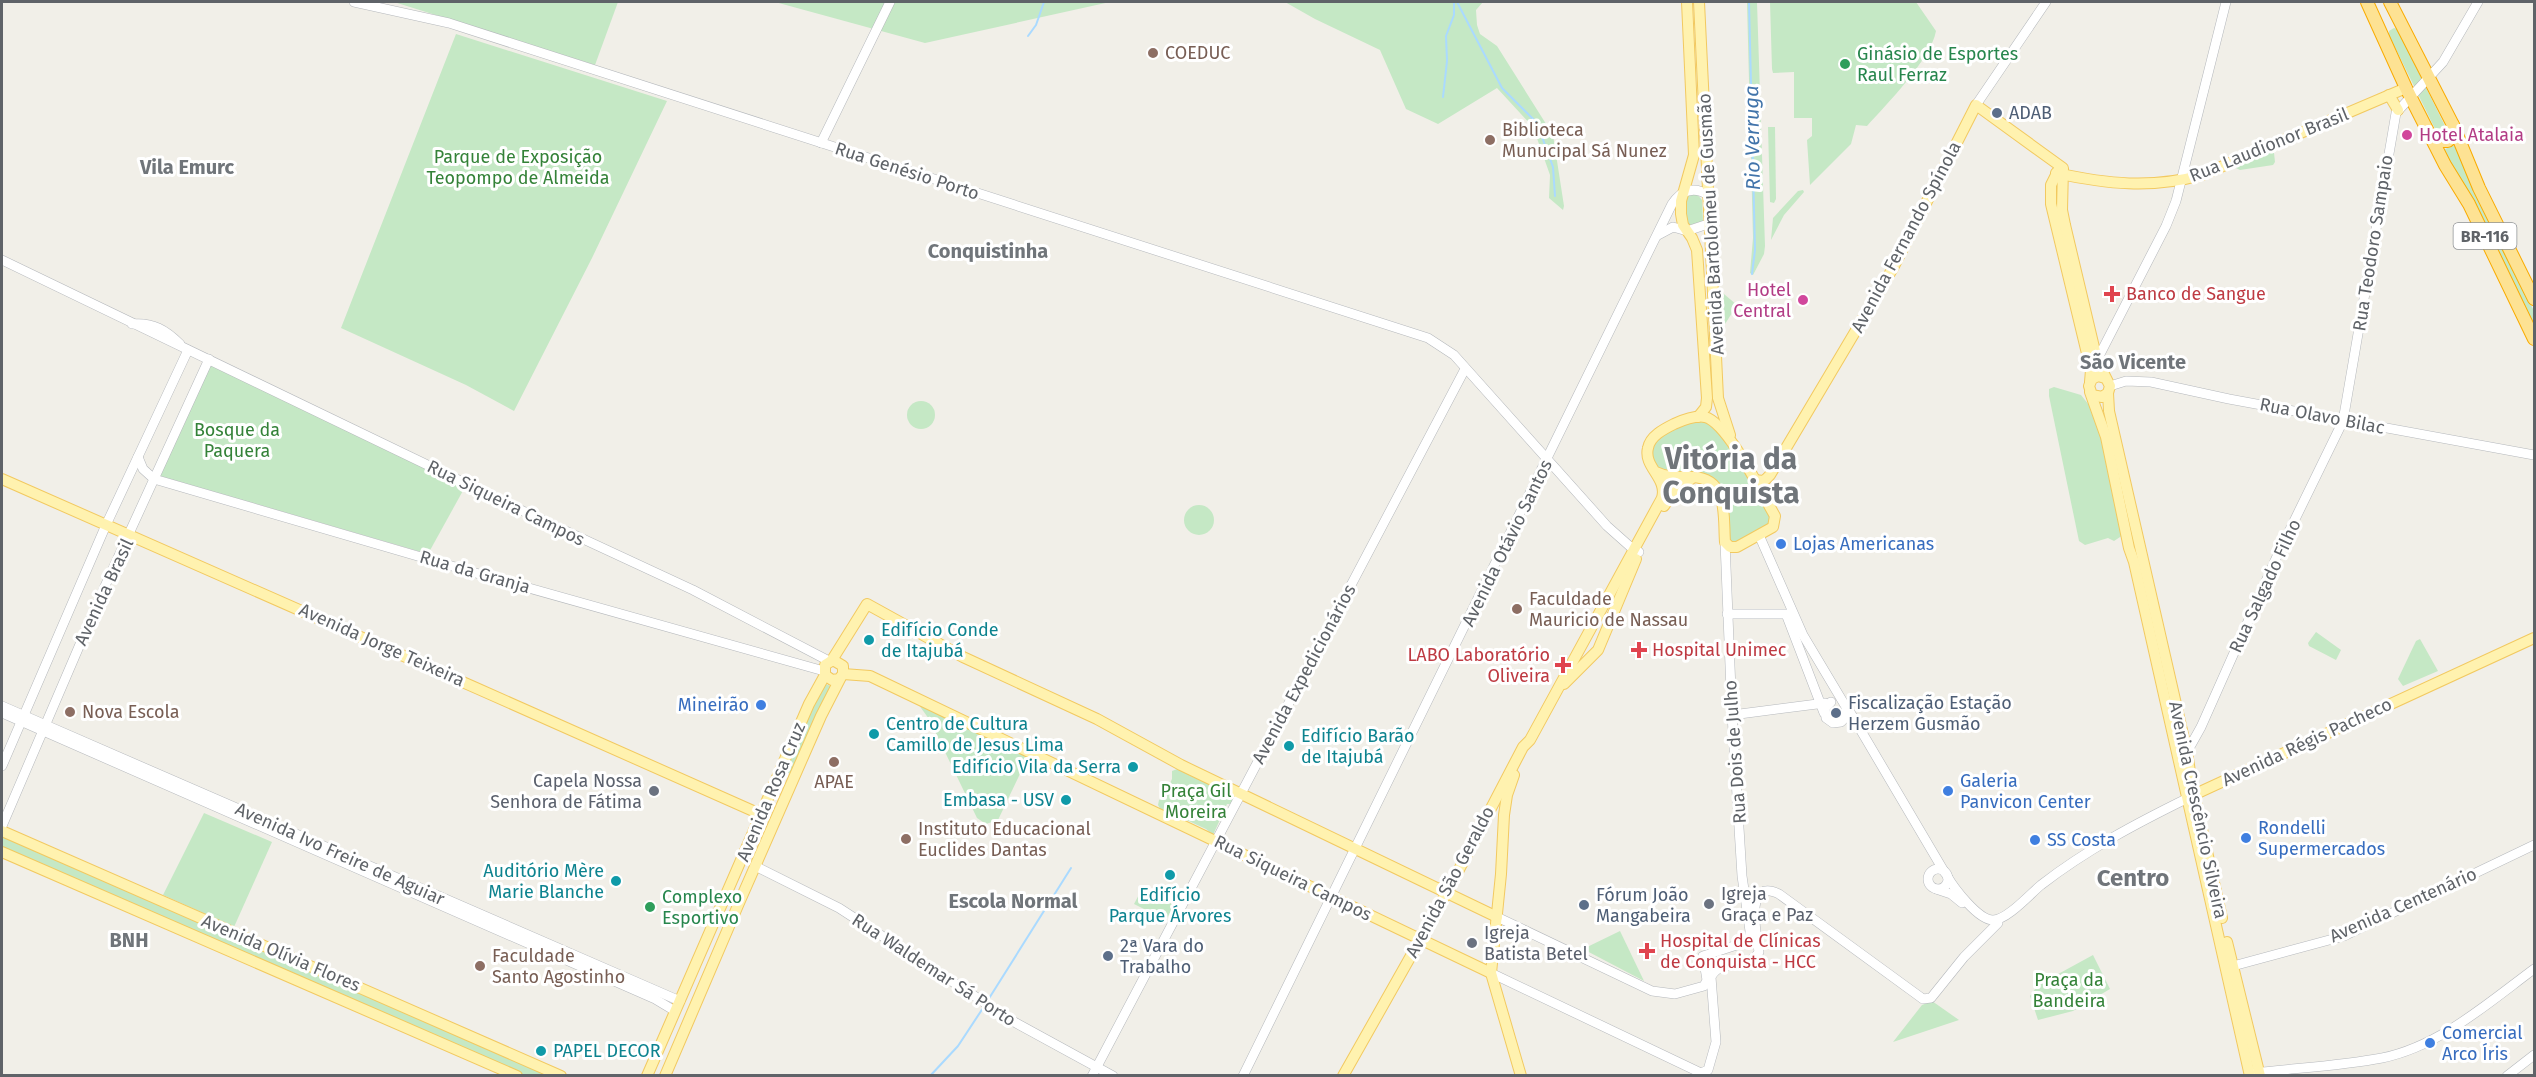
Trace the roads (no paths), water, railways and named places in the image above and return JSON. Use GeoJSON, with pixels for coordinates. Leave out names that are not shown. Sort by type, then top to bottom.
{"type":"FeatureCollection","features":[{"type":"Feature","properties":{"kind":"highway","name":"BR-116"},"geometry":{"type":"LineString","coordinates":[[2367,2],[2408,92],[2445,165],[2469,204],[2535,339]]}},
{"type":"Feature","properties":{"kind":"highway","name":"BR-116"},"geometry":{"type":"LineString","coordinates":[[2390,2],[2453,125],[2479,188],[2535,299]]}},
{"type":"Feature","properties":{"kind":"highway"},"geometry":{"type":"LineString","coordinates":[[2383,38],[2384,29],[2389,23],[2397,22],[2404,26]]}},
{"type":"Feature","properties":{"kind":"highway"},"geometry":{"type":"LineString","coordinates":[[2430,135],[2439,141],[2448,141],[2453,125]]}},
{"type":"Feature","properties":{"kind":"main road","name":"Avenida Bartolomeu de Gusmão"},"geometry":{"type":"LineString","coordinates":[[1686,2],[1694,155],[1684,192],[1681,214],[1683,225],[1697,250],[1707,398],[1706,407],[1698,417]]}},
{"type":"Feature","properties":{"kind":"main road","name":"Avenida Bartolomeu de Gusmão"},"geometry":{"type":"LineString","coordinates":[[1699,2],[1718,398],[1734,443]]}},
{"type":"Feature","properties":{"kind":"main road","name":"Rua Laudionor Brasil"},"geometry":{"type":"LineString","coordinates":[[2061,171],[2086,180],[2117,183],[2149,184],[2183,180],[2202,175],[2389,96],[2408,92]]}},
{"type":"Feature","properties":{"kind":"main road"},"geometry":{"type":"LineString","coordinates":[[2389,96],[2398,110]]}},
{"type":"Feature","properties":{"kind":"main road"},"geometry":{"type":"LineString","coordinates":[[1976,105],[2061,171]]}},
{"type":"Feature","properties":{"kind":"main road","name":"Avenida Fernando Spínola"},"geometry":{"type":"LineString","coordinates":[[1754,480],[1764,481],[1770,476],[1893,268],[1976,105]]}},
{"type":"Feature","properties":{"kind":"main road"},"geometry":{"type":"LineString","coordinates":[[2061,171],[2062,210],[2065,225],[2097,360],[2108,386]]}},
{"type":"Feature","properties":{"kind":"main road"},"geometry":{"type":"LineString","coordinates":[[2061,171],[2050,191],[2051,204],[2091,370],[2090,387],[2099,397],[2108,386]]}},
{"type":"Feature","properties":{"kind":"main road"},"geometry":{"type":"LineString","coordinates":[[2090,387],[2098,376],[2108,386]]}},
{"type":"Feature","properties":{"kind":"main road","name":"Avenida Crescêncio Silveira"},"geometry":{"type":"LineString","coordinates":[[2108,386],[2109,411],[2140,544],[2176,733],[2187,752],[2191,796]]}},
{"type":"Feature","properties":{"kind":"main road","name":"Avenida Crescêncio Silveira"},"geometry":{"type":"LineString","coordinates":[[2090,387],[2106,437],[2129,548],[2176,733],[2211,886],[2233,966],[2255,1074]]}},
{"type":"Feature","properties":{"kind":"main road"},"geometry":{"type":"LineString","coordinates":[[1656,472],[1672,477],[1704,479],[1719,489],[1725,542],[1734,548],[1773,527],[1776,520],[1734,443],[1713,421],[1698,417]]}},
{"type":"Feature","properties":{"kind":"main road","name":"Avenida São Geraldo"},"geometry":{"type":"LineString","coordinates":[[1557,690],[1598,650],[1637,551],[1664,494],[1663,484],[1647,455],[1651,440],[1670,426],[1698,417]]}},
{"type":"Feature","properties":{"kind":"main road","name":"Avenida São Geraldo"},"geometry":{"type":"LineString","coordinates":[[1343,1076],[1448,892],[1523,747],[1530,740],[1637,551],[1672,493],[1678,486],[1693,477]]}},
{"type":"Feature","properties":{"kind":"main road","name":"Avenida Jorge Teixeira"},"geometry":{"type":"LineString","coordinates":[[2,479],[760,814]]}},
{"type":"Feature","properties":{"kind":"main road","name":"Avenida Rosa Cruz"},"geometry":{"type":"LineString","coordinates":[[648,1074],[809,704],[828,667],[867,604],[963,657],[1097,719],[1174,761],[1240,793]]}},
{"type":"Feature","properties":{"kind":"main road","name":"Avenida Régis Pacheco"},"geometry":{"type":"LineString","coordinates":[[2191,796],[2535,638]]}},
{"type":"Feature","properties":{"kind":"main road"},"geometry":{"type":"LineString","coordinates":[[842,664],[842,676],[832,680],[828,667],[842,664]]}},
{"type":"Feature","properties":{"kind":"main road","name":"Rua Siqueira Campos"},"geometry":{"type":"LineString","coordinates":[[842,676],[860,674],[870,676],[1491,973]]}},
{"type":"Feature","properties":{"kind":"main road","name":"Avenida Rosa Cruz"},"geometry":{"type":"LineString","coordinates":[[666,1076],[821,716],[842,676]]}},
{"type":"Feature","properties":{"kind":"main road"},"geometry":{"type":"LineString","coordinates":[[1521,1076],[1491,973],[1504,815],[1513,777],[1530,740]]}},
{"type":"Feature","properties":{"kind":"main road"},"geometry":{"type":"LineString","coordinates":[[777,777],[783,774],[788,775],[793,783]]}},
{"type":"Feature","properties":{"kind":"main road"},"geometry":{"type":"LineString","coordinates":[[1240,793],[1497,917]]}},
{"type":"Feature","properties":{"kind":"main road"},"geometry":{"type":"LineString","coordinates":[[1490,807],[1494,816],[1504,815]]}},
{"type":"Feature","properties":{"kind":"main road","name":"Avenida Olívia Flores"},"geometry":{"type":"LineString","coordinates":[[2,832],[561,1076]]}},
{"type":"Feature","properties":{"kind":"main road","name":"Avenida Olívia Flores"},"geometry":{"type":"LineString","coordinates":[[2,852],[176,930],[390,1019],[471,1058],[517,1076]]}},
{"type":"Feature","properties":{"kind":"main road","name":"Avenida Crescêncio Silveira"},"geometry":{"type":"LineString","coordinates":[[2211,886],[2213,909],[2255,1074]]}},
{"type":"Feature","properties":{"kind":"main road"},"geometry":{"type":"LineString","coordinates":[[164,924],[171,905]]}},
{"type":"Feature","properties":{"kind":"main road"},"geometry":{"type":"LineString","coordinates":[[176,930],[183,910]]}},
{"type":"Feature","properties":{"kind":"main road"},"geometry":{"type":"LineString","coordinates":[[692,973],[698,981],[706,979]]}},
{"type":"Feature","properties":{"kind":"street","name":"Rua Genésio Porto"},"geometry":{"type":"LineString","coordinates":[[354,2],[449,23],[1428,338],[1454,355],[1607,526],[1637,551]]}},
{"type":"Feature","properties":{"kind":"street"},"geometry":{"type":"LineString","coordinates":[[821,143],[890,2]]}},
{"type":"Feature","properties":{"kind":"street","name":"Avenida Fernando Spínola"},"geometry":{"type":"LineString","coordinates":[[1976,105],[2046,2]]}},
{"type":"Feature","properties":{"kind":"street"},"geometry":{"type":"LineString","coordinates":[[2097,360],[2166,226],[2183,180],[2226,2]]}},
{"type":"Feature","properties":{"kind":"street","name":"Rua Teodoro Sampaio"},"geometry":{"type":"LineString","coordinates":[[2343,421],[2392,130],[2398,110],[2408,92],[2429,78],[2443,62],[2478,2]]}},
{"type":"Feature","properties":{"kind":"street"},"geometry":{"type":"LineString","coordinates":[[1684,192],[1695,189],[1708,195]]}},
{"type":"Feature","properties":{"kind":"street","name":"Avenida Otávio Santos"},"geometry":{"type":"LineString","coordinates":[[1243,1076],[1672,204],[1684,192]]}},
{"type":"Feature","properties":{"kind":"street"},"geometry":{"type":"LineString","coordinates":[[1658,235],[1673,227],[1688,231],[1708,224]]}},
{"type":"Feature","properties":{"kind":"street","name":"Rua Siqueira Campos"},"geometry":{"type":"LineString","coordinates":[[2,260],[132,324],[150,324],[158,327],[185,348],[514,507],[693,590],[828,667]]}},
{"type":"Feature","properties":{"kind":"street","name":"Avenida Brasil"},"geometry":{"type":"LineString","coordinates":[[2,766],[185,348]]}},
{"type":"Feature","properties":{"kind":"street","name":"Avenida Brasil"},"geometry":{"type":"LineString","coordinates":[[2,826],[105,586],[130,536],[209,359]]}},
{"type":"Feature","properties":{"kind":"street","name":"Avenida Expedicionários"},"geometry":{"type":"LineString","coordinates":[[1095,1072],[1465,369]]}},
{"type":"Feature","properties":{"kind":"street","name":"Rua Olavo Bilac"},"geometry":{"type":"LineString","coordinates":[[2108,386],[2126,381],[2151,382],[2343,421],[2535,455]]}},
{"type":"Feature","properties":{"kind":"street","name":"Rua Salgado Filho"},"geometry":{"type":"LineString","coordinates":[[2187,752],[2201,726],[2278,554],[2343,421]]}},
{"type":"Feature","properties":{"kind":"street"},"geometry":{"type":"LineString","coordinates":[[138,457],[142,468],[154,479]]}},
{"type":"Feature","properties":{"kind":"street","name":"Rua da Granja"},"geometry":{"type":"LineString","coordinates":[[154,479],[486,576],[828,667]]}},
{"type":"Feature","properties":{"kind":"street"},"geometry":{"type":"LineString","coordinates":[[1759,535],[1803,635],[1946,875],[1963,898],[1993,921]]}},
{"type":"Feature","properties":{"kind":"street","name":"Rua Dois de Julho"},"geometry":{"type":"LineString","coordinates":[[1699,988],[1707,980],[1702,962],[1703,956],[1747,943],[1750,939],[1744,889],[1732,715],[1725,542]]}},
{"type":"Feature","properties":{"kind":"street"},"geometry":{"type":"LineString","coordinates":[[1727,614],[1784,613],[1788,617],[1824,714],[1830,722],[1837,723],[1846,717],[1846,707]]}},
{"type":"Feature","properties":{"kind":"street"},"geometry":{"type":"LineString","coordinates":[[1732,715],[1837,701],[1846,707]]}},
{"type":"Feature","properties":{"kind":"street"},"geometry":{"type":"LineString","coordinates":[[1824,714],[1825,708],[1831,702]]}},
{"type":"Feature","properties":{"kind":"street","name":"Avenida Ivo Freire de Aguiar"},"geometry":{"type":"LineString","coordinates":[[2,706],[21,719]]}},
{"type":"Feature","properties":{"kind":"street","name":"Avenida Ivo Freire de Aguiar"},"geometry":{"type":"LineString","coordinates":[[2,713],[21,719],[677,1006]]}},
{"type":"Feature","properties":{"kind":"street","name":"Avenida Régis Pacheco"},"geometry":{"type":"LineString","coordinates":[[1993,921],[2006,915],[2051,878],[2084,855],[2191,796]]}},
{"type":"Feature","properties":{"kind":"street","name":"Avenida Centenário"},"geometry":{"type":"LineString","coordinates":[[2233,966],[2344,936],[2535,845]]}},
{"type":"Feature","properties":{"kind":"street","name":"Rua Waldemar Sá Porto"},"geometry":{"type":"LineString","coordinates":[[755,866],[839,908],[985,1004],[1095,1072],[1113,1076]]}},
{"type":"Feature","properties":{"kind":"street"},"geometry":{"type":"LineString","coordinates":[[1946,875],[1936,870],[1929,875],[1929,884],[1959,900],[1983,923],[1988,925],[1993,921]]}},
{"type":"Feature","properties":{"kind":"street"},"geometry":{"type":"LineString","coordinates":[[1936,889],[1945,886],[1946,875]]}},
{"type":"Feature","properties":{"kind":"street"},"geometry":{"type":"LineString","coordinates":[[1712,994],[1711,978],[1719,967],[1752,960],[1759,952],[1754,911],[1756,899],[1764,892],[1773,891],[1779,894],[1923,999],[1928,1000],[1993,921]]}},
{"type":"Feature","properties":{"kind":"street"},"geometry":{"type":"LineString","coordinates":[[1497,917],[1655,992],[1667,995],[1709,988],[1712,994]]}},
{"type":"Feature","properties":{"kind":"street"},"geometry":{"type":"LineString","coordinates":[[2255,1074],[2383,1058],[2453,1028],[2535,969]]}},
{"type":"Feature","properties":{"kind":"street","name":"Rua Siqueira Campos"},"geometry":{"type":"LineString","coordinates":[[1491,973],[1697,1072],[1708,1070],[1716,1042],[1712,994]]}},
{"type":"Feature","properties":{"kind":"street"},"geometry":{"type":"LineString","coordinates":[[2507,1076],[2535,1055]]}},
{"type":"Feature","properties":{"kind":"waterway"},"geometry":{"type":"LineString","coordinates":[[1028,36],[1036,25],[1044,2]]}},
{"type":"Feature","properties":{"kind":"waterway"},"geometry":{"type":"LineString","coordinates":[[1443,97],[1447,61],[1446,36],[1454,15],[1454,2]]}},
{"type":"Feature","properties":{"kind":"waterway"},"geometry":{"type":"LineString","coordinates":[[1457,2],[1502,88],[1537,123],[1553,167],[1555,196]]}},
{"type":"Feature","properties":{"kind":"waterway","name":"Rio Verruga"},"geometry":{"type":"LineString","coordinates":[[1749,2],[1755,250],[1752,274]]}},
{"type":"Feature","properties":{"kind":"waterway"},"geometry":{"type":"LineString","coordinates":[[988,1000],[1071,868]]}},
{"type":"Feature","properties":{"kind":"waterway"},"geometry":{"type":"LineString","coordinates":[[930,1076],[958,1046],[985,1005]]}},
{"type":"Feature","properties":{"kind":"place","name":"COEDUC"},"geometry":{"type":"Point","coordinates":[1153,53]}},
{"type":"Feature","properties":{"kind":"place","name":"Ginásio de Esportes Raul Ferraz"},"geometry":{"type":"Point","coordinates":[1845,64]}},
{"type":"Feature","properties":{"kind":"place","name":"ADAB"},"geometry":{"type":"Point","coordinates":[1997,113]}},
{"type":"Feature","properties":{"kind":"place","name":"Hotel Atalaia"},"geometry":{"type":"Point","coordinates":[2407,135]}},
{"type":"Feature","properties":{"kind":"place","name":"Biblioteca Munucipal Sá Nunez"},"geometry":{"type":"Point","coordinates":[1490,140]}},
{"type":"Feature","properties":{"kind":"place","name":"Banco de Sangue"},"geometry":{"type":"Point","coordinates":[2112,294]}},
{"type":"Feature","properties":{"kind":"place","name":"Hotel Central"},"geometry":{"type":"Point","coordinates":[1803,300]}},
{"type":"Feature","properties":{"kind":"place","name":"Lojas Americanas"},"geometry":{"type":"Point","coordinates":[1781,544]}},
{"type":"Feature","properties":{"kind":"place","name":"Faculdade Mauricio de Nassau"},"geometry":{"type":"Point","coordinates":[1517,609]}},
{"type":"Feature","properties":{"kind":"place","name":"Edifício Conde de Itajubá"},"geometry":{"type":"Point","coordinates":[869,640]}},
{"type":"Feature","properties":{"kind":"place","name":"Hospital Unimec"},"geometry":{"type":"Point","coordinates":[1639,650]}},
{"type":"Feature","properties":{"kind":"place","name":"LABO Laboratório Oliveira"},"geometry":{"type":"Point","coordinates":[1563,665]}},
{"type":"Feature","properties":{"kind":"place","name":"Mineirão"},"geometry":{"type":"Point","coordinates":[761,705]}},
{"type":"Feature","properties":{"kind":"place","name":"Nova Escola"},"geometry":{"type":"Point","coordinates":[70,712]}},
{"type":"Feature","properties":{"kind":"place","name":"Fiscalização Estação Herzem Gusmão"},"geometry":{"type":"Point","coordinates":[1836,713]}},
{"type":"Feature","properties":{"kind":"place","name":"Centro de Cultura Camillo de Jesus Lima"},"geometry":{"type":"Point","coordinates":[874,734]}},
{"type":"Feature","properties":{"kind":"place","name":"Edifício Barão de Itajubá"},"geometry":{"type":"Point","coordinates":[1289,746]}},
{"type":"Feature","properties":{"kind":"place","name":"APAE"},"geometry":{"type":"Point","coordinates":[834,762]}},
{"type":"Feature","properties":{"kind":"place","name":"Edifício Vila da Serra"},"geometry":{"type":"Point","coordinates":[1133,767]}},
{"type":"Feature","properties":{"kind":"place","name":"Capela Nossa Senhora de Fátima"},"geometry":{"type":"Point","coordinates":[654,791]}},
{"type":"Feature","properties":{"kind":"place","name":"Galeria Panvicon Center"},"geometry":{"type":"Point","coordinates":[1948,791]}},
{"type":"Feature","properties":{"kind":"place","name":"Embasa - USV"},"geometry":{"type":"Point","coordinates":[1066,800]}},
{"type":"Feature","properties":{"kind":"place","name":"Rondelli Supermercados"},"geometry":{"type":"Point","coordinates":[2246,838]}},
{"type":"Feature","properties":{"kind":"place","name":"Instituto Educacional Euclides Dantas"},"geometry":{"type":"Point","coordinates":[906,839]}},
{"type":"Feature","properties":{"kind":"place","name":"SS Costa"},"geometry":{"type":"Point","coordinates":[2035,840]}},
{"type":"Feature","properties":{"kind":"place","name":"Edifício Parque Árvores"},"geometry":{"type":"Point","coordinates":[1170,875]}},
{"type":"Feature","properties":{"kind":"place","name":"Auditório Mère Marie Blanche"},"geometry":{"type":"Point","coordinates":[616,881]}},
{"type":"Feature","properties":{"kind":"place","name":"Igreja Graça e Paz"},"geometry":{"type":"Point","coordinates":[1709,904]}},
{"type":"Feature","properties":{"kind":"place","name":"Fórum João Mangabeira"},"geometry":{"type":"Point","coordinates":[1584,905]}},
{"type":"Feature","properties":{"kind":"place","name":"Complexo Esportivo"},"geometry":{"type":"Point","coordinates":[650,907]}},
{"type":"Feature","properties":{"kind":"place","name":"Igreja Batista Betel"},"geometry":{"type":"Point","coordinates":[1472,943]}},
{"type":"Feature","properties":{"kind":"place","name":"Hospital de Clínicas de Conquista - HCC"},"geometry":{"type":"Point","coordinates":[1647,951]}},
{"type":"Feature","properties":{"kind":"place","name":"2ª Vara do Trabalho"},"geometry":{"type":"Point","coordinates":[1108,956]}},
{"type":"Feature","properties":{"kind":"place","name":"Faculdade Santo Agostinho"},"geometry":{"type":"Point","coordinates":[480,966]}},
{"type":"Feature","properties":{"kind":"place","name":"Comercial Arco Íris"},"geometry":{"type":"Point","coordinates":[2430,1043]}},
{"type":"Feature","properties":{"kind":"place","name":"PAPEL DECOR"},"geometry":{"type":"Point","coordinates":[541,1051]}},
{"type":"Feature","properties":{"kind":"district","name":"Vila Emurc"},"geometry":{"type":"Point","coordinates":[187,167]}},
{"type":"Feature","properties":{"kind":"district","name":"Conquistinha"},"geometry":{"type":"Point","coordinates":[988,251]}},
{"type":"Feature","properties":{"kind":"district","name":"São Vicente"},"geometry":{"type":"Point","coordinates":[2133,362]}},
{"type":"Feature","properties":{"kind":"district","name":"Vitória da Conquista"},"geometry":{"type":"Point","coordinates":[1731,476]}},
{"type":"Feature","properties":{"kind":"district","name":"Centro"},"geometry":{"type":"Point","coordinates":[2133,878]}},
{"type":"Feature","properties":{"kind":"district","name":"Escola Normal"},"geometry":{"type":"Point","coordinates":[1013,901]}},
{"type":"Feature","properties":{"kind":"district","name":"BNH"},"geometry":{"type":"Point","coordinates":[129,940]}},
{"type":"Feature","properties":{"kind":"park label","name":"Parque de Exposição Teopompo de Almeida"},"geometry":{"type":"Point","coordinates":[518,167]}},
{"type":"Feature","properties":{"kind":"park label","name":"Bosque da Paquera"},"geometry":{"type":"Point","coordinates":[237,440]}},
{"type":"Feature","properties":{"kind":"park label","name":"Praça Gil Moreira"},"geometry":{"type":"Point","coordinates":[1196,801]}},
{"type":"Feature","properties":{"kind":"park label","name":"Praça da Bandeira"},"geometry":{"type":"Point","coordinates":[2069,990]}}]}
